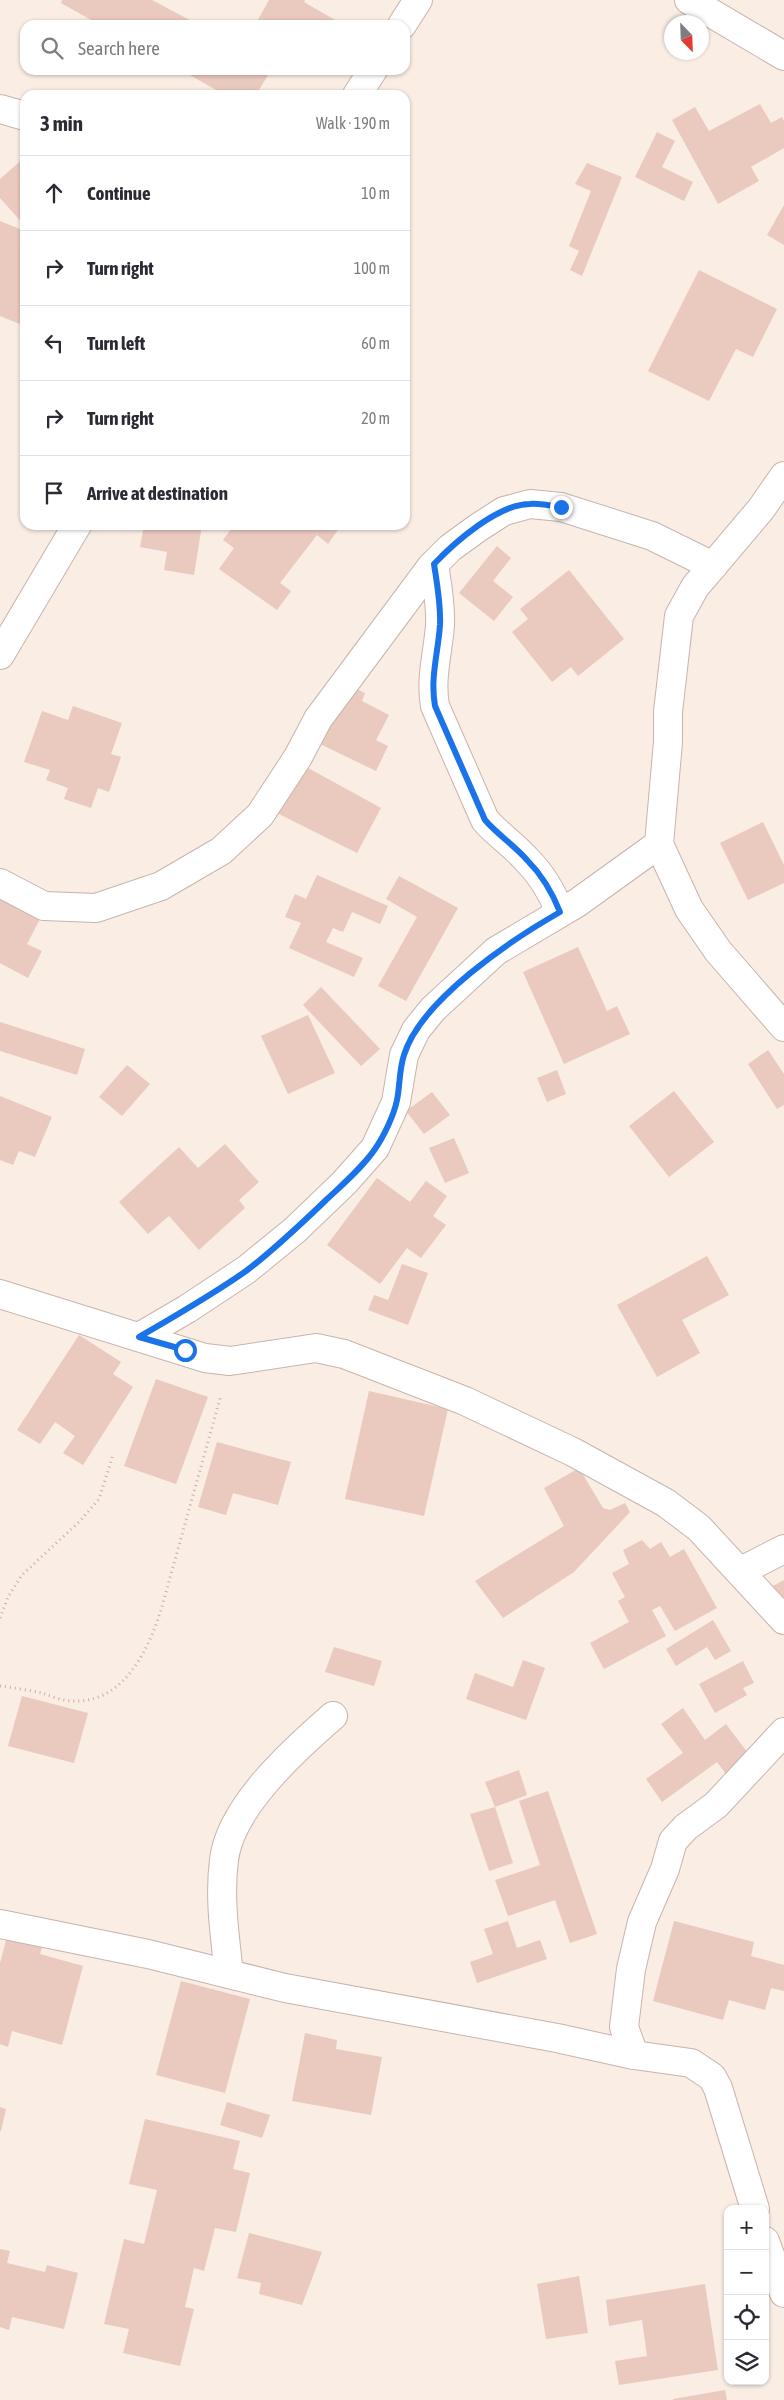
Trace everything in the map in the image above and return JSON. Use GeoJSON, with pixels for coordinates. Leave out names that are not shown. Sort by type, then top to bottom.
{"type":"FeatureCollection","features":[{"type":"Feature","properties":{"kind":"street"},"geometry":{"type":"LineString","coordinates":[[405,20],[418,0]]}},
{"type":"Feature","properties":{"kind":"street"},"geometry":{"type":"LineString","coordinates":[[689,0],[784,56]]}},
{"type":"Feature","properties":{"kind":"street"},"geometry":{"type":"LineString","coordinates":[[360,90],[370,75]]}},
{"type":"Feature","properties":{"kind":"street"},"geometry":{"type":"LineString","coordinates":[[0,109],[20,115]]}},
{"type":"Feature","properties":{"kind":"street"},"geometry":{"type":"LineString","coordinates":[[784,476],[761,509],[695,587],[678,616],[668,712],[668,742],[659,844],[689,909],[718,951],[784,1027]]}},
{"type":"Feature","properties":{"kind":"street"},"geometry":{"type":"LineString","coordinates":[[0,883],[44,906],[96,908],[161,886],[221,852],[260,815],[294,764],[318,719],[434,564],[450,548],[479,526],[504,511],[530,504],[561,507],[643,533],[713,566]]}},
{"type":"Feature","properties":{"kind":"street"},"geometry":{"type":"LineString","coordinates":[[0,655],[74,530]]}},
{"type":"Feature","properties":{"kind":"street"},"geometry":{"type":"LineString","coordinates":[[434,564],[440,597],[440,625],[432,688],[435,706],[485,820],[497,834],[528,860],[543,878],[560,912]]}},
{"type":"Feature","properties":{"kind":"street"},"geometry":{"type":"LineString","coordinates":[[139,1337],[187,1309],[246,1270],[295,1230],[344,1183],[375,1148],[396,1102],[404,1055],[416,1030],[433,1009],[496,951],[612,880],[659,844]]}},
{"type":"Feature","properties":{"kind":"street"},"geometry":{"type":"LineString","coordinates":[[0,1294],[206,1358],[230,1361],[301,1348],[316,1348],[344,1354],[465,1401],[590,1461],[666,1503],[699,1528],[741,1571],[784,1620]]}},
{"type":"Feature","properties":{"kind":"street"},"geometry":{"type":"LineString","coordinates":[[741,1571],[784,1550]]}},
{"type":"Feature","properties":{"kind":"street"},"geometry":{"type":"LineString","coordinates":[[229,1974],[222,1891],[224,1858],[230,1840],[243,1812],[266,1780],[299,1746],[333,1716]]}},
{"type":"Feature","properties":{"kind":"street"},"geometry":{"type":"LineString","coordinates":[[634,2055],[624,2027],[631,1969],[642,1922],[665,1869],[673,1841],[686,1827],[716,1805],[784,1732]]}},
{"type":"Feature","properties":{"kind":"street"},"geometry":{"type":"LineString","coordinates":[[0,1924],[148,1954],[294,1990],[557,2038],[634,2055],[691,2063],[712,2077],[718,2088],[754,2205]]}},
{"type":"Feature","properties":{"kind":"street"},"geometry":{"type":"LineString","coordinates":[[768,2250],[784,2293]]}},
{"type":"Feature","properties":{"kind":"path"},"geometry":{"type":"LineString","coordinates":[[0,1686],[40,1693],[70,1701],[94,1700],[111,1691],[142,1659],[152,1639],[162,1610],[230,1361]]}},
{"type":"Feature","properties":{"kind":"path"},"geometry":{"type":"LineString","coordinates":[[0,1618],[8,1597],[22,1575],[80,1521],[99,1499],[113,1455]]}},
{"type":"Feature","properties":{"kind":"building"},"geometry":{"type":"Polygon","coordinates":[[[62,0],[152,0],[190,20],[91,20],[61,3],[62,0]]]}},
{"type":"Feature","properties":{"kind":"building"},"geometry":{"type":"Polygon","coordinates":[[[269,0],[305,0],[304,2],[335,20],[258,20],[269,0]]]}},
{"type":"Feature","properties":{"kind":"building"},"geometry":{"type":"Polygon","coordinates":[[[190,75],[268,75],[259,90],[216,90],[190,75]]]}},
{"type":"Feature","properties":{"kind":"building"},"geometry":{"type":"Polygon","coordinates":[[[760,104],[771,123],[782,117],[784,121],[784,148],[751,167],[759,181],[718,204],[672,120],[695,107],[709,131],[760,104]]]}},
{"type":"Feature","properties":{"kind":"building"},"geometry":{"type":"Polygon","coordinates":[[[657,132],[675,141],[662,167],[693,182],[684,201],[635,177],[657,132]]]}},
{"type":"Feature","properties":{"kind":"building"},"geometry":{"type":"Polygon","coordinates":[[[20,162],[20,220],[0,198],[0,179],[20,162]]]}},
{"type":"Feature","properties":{"kind":"building"},"geometry":{"type":"Polygon","coordinates":[[[587,163],[622,177],[582,276],[570,270],[579,251],[569,246],[591,191],[575,184],[587,163]]]}},
{"type":"Feature","properties":{"kind":"building"},"geometry":{"type":"Polygon","coordinates":[[[784,205],[784,245],[767,235],[784,205]]]}},
{"type":"Feature","properties":{"kind":"building"},"geometry":{"type":"Polygon","coordinates":[[[0,221],[20,229],[20,324],[0,316],[0,221]]]}},
{"type":"Feature","properties":{"kind":"building"},"geometry":{"type":"Polygon","coordinates":[[[699,270],[777,309],[753,357],[736,349],[709,401],[648,371],[699,270]]]}},
{"type":"Feature","properties":{"kind":"building"},"geometry":{"type":"Polygon","coordinates":[[[143,530],[201,530],[194,575],[164,570],[167,552],[140,547],[143,530]]]}},
{"type":"Feature","properties":{"kind":"building"},"geometry":{"type":"Polygon","coordinates":[[[230,530],[338,530],[328,544],[317,535],[280,583],[291,591],[277,610],[219,569],[234,548],[223,540],[230,530]]]}},
{"type":"Feature","properties":{"kind":"building"},"geometry":{"type":"Polygon","coordinates":[[[497,546],[511,558],[493,581],[513,597],[494,621],[459,593],[497,546]]]}},
{"type":"Feature","properties":{"kind":"building"},"geometry":{"type":"Polygon","coordinates":[[[569,570],[624,639],[578,676],[571,667],[552,682],[512,632],[528,619],[520,609],[569,570]]]}},
{"type":"Feature","properties":{"kind":"building"},"geometry":{"type":"Polygon","coordinates":[[[346,684],[365,693],[362,701],[389,715],[376,740],[388,746],[376,771],[316,742],[346,684]]]}},
{"type":"Feature","properties":{"kind":"building"},"geometry":{"type":"Polygon","coordinates":[[[73,706],[122,723],[111,754],[121,757],[109,792],[98,788],[91,808],[64,799],[68,788],[46,780],[50,770],[24,762],[42,711],[68,720],[73,706]]]}},
{"type":"Feature","properties":{"kind":"building"},"geometry":{"type":"Polygon","coordinates":[[[299,763],[381,808],[357,853],[275,812],[299,763]]]}},
{"type":"Feature","properties":{"kind":"building"},"geometry":{"type":"Polygon","coordinates":[[[763,822],[784,865],[784,883],[748,900],[720,843],[763,822]]]}},
{"type":"Feature","properties":{"kind":"building"},"geometry":{"type":"Polygon","coordinates":[[[317,875],[388,906],[380,924],[352,912],[343,932],[333,928],[326,942],[363,958],[354,977],[289,948],[301,923],[285,917],[295,894],[306,899],[317,875]]]}},
{"type":"Feature","properties":{"kind":"building"},"geometry":{"type":"Polygon","coordinates":[[[399,876],[458,908],[406,1001],[378,986],[417,917],[386,899],[399,876]]]}},
{"type":"Feature","properties":{"kind":"building"},"geometry":{"type":"Polygon","coordinates":[[[0,898],[40,919],[27,944],[42,951],[28,978],[0,963],[0,898]]]}},
{"type":"Feature","properties":{"kind":"building"},"geometry":{"type":"Polygon","coordinates":[[[578,947],[607,1011],[617,1006],[630,1034],[564,1064],[523,972],[578,947]]]}},
{"type":"Feature","properties":{"kind":"building"},"geometry":{"type":"Polygon","coordinates":[[[321,987],[380,1049],[361,1066],[303,1005],[321,987]]]}},
{"type":"Feature","properties":{"kind":"building"},"geometry":{"type":"Polygon","coordinates":[[[308,1015],[335,1073],[288,1094],[261,1036],[308,1015]]]}},
{"type":"Feature","properties":{"kind":"building"},"geometry":{"type":"Polygon","coordinates":[[[0,1022],[85,1049],[77,1075],[0,1051],[0,1022]]]}},
{"type":"Feature","properties":{"kind":"building"},"geometry":{"type":"Polygon","coordinates":[[[768,1050],[784,1074],[784,1105],[777,1109],[748,1064],[768,1050]]]}},
{"type":"Feature","properties":{"kind":"building"},"geometry":{"type":"Polygon","coordinates":[[[127,1065],[150,1084],[122,1116],[99,1097],[127,1065]]]}},
{"type":"Feature","properties":{"kind":"building"},"geometry":{"type":"Polygon","coordinates":[[[557,1070],[566,1094],[547,1102],[537,1078],[557,1070]]]}},
{"type":"Feature","properties":{"kind":"building"},"geometry":{"type":"Polygon","coordinates":[[[674,1091],[714,1142],[669,1177],[629,1126],[674,1091]]]}},
{"type":"Feature","properties":{"kind":"building"},"geometry":{"type":"Polygon","coordinates":[[[432,1092],[450,1115],[424,1134],[406,1111],[432,1092]]]}},
{"type":"Feature","properties":{"kind":"building"},"geometry":{"type":"Polygon","coordinates":[[[0,1096],[52,1117],[35,1157],[19,1151],[13,1165],[0,1160],[0,1096]]]}},
{"type":"Feature","properties":{"kind":"building"},"geometry":{"type":"Polygon","coordinates":[[[454,1138],[469,1173],[445,1183],[429,1148],[454,1138]]]}},
{"type":"Feature","properties":{"kind":"building"},"geometry":{"type":"Polygon","coordinates":[[[225,1144],[259,1182],[239,1200],[245,1208],[199,1250],[169,1216],[148,1234],[119,1202],[179,1147],[198,1168],[225,1144]]]}},
{"type":"Feature","properties":{"kind":"building"},"geometry":{"type":"Polygon","coordinates":[[[377,1178],[410,1202],[426,1181],[447,1196],[433,1216],[446,1225],[421,1258],[407,1248],[380,1284],[327,1245],[377,1178]]]}},
{"type":"Feature","properties":{"kind":"building"},"geometry":{"type":"Polygon","coordinates":[[[707,1256],[729,1295],[682,1320],[700,1353],[657,1377],[617,1305],[707,1256]]]}},
{"type":"Feature","properties":{"kind":"building"},"geometry":{"type":"Polygon","coordinates":[[[402,1264],[428,1273],[408,1325],[368,1310],[374,1295],[388,1300],[402,1264]]]}},
{"type":"Feature","properties":{"kind":"building"},"geometry":{"type":"Polygon","coordinates":[[[79,1335],[121,1362],[113,1374],[133,1387],[83,1465],[63,1453],[75,1436],[55,1422],[40,1444],[17,1430],[79,1335]]]}},
{"type":"Feature","properties":{"kind":"building"},"geometry":{"type":"Polygon","coordinates":[[[156,1379],[208,1397],[176,1484],[124,1466],[156,1379]]]}},
{"type":"Feature","properties":{"kind":"building"},"geometry":{"type":"Polygon","coordinates":[[[369,1391],[448,1409],[424,1516],[345,1499],[369,1391]]]}},
{"type":"Feature","properties":{"kind":"building"},"geometry":{"type":"Polygon","coordinates":[[[217,1442],[291,1462],[278,1505],[233,1493],[226,1515],[198,1507],[217,1442]]]}},
{"type":"Feature","properties":{"kind":"building"},"geometry":{"type":"Polygon","coordinates":[[[579,1468],[603,1508],[610,1510],[625,1503],[630,1512],[574,1572],[503,1618],[475,1581],[564,1526],[544,1488],[579,1468]]]}},
{"type":"Feature","properties":{"kind":"building"},"geometry":{"type":"Polygon","coordinates":[[[642,1540],[650,1549],[661,1542],[670,1557],[684,1549],[717,1608],[675,1631],[660,1606],[652,1610],[666,1636],[604,1669],[590,1643],[629,1622],[618,1601],[625,1597],[612,1573],[629,1564],[623,1550],[642,1540]]]}},
{"type":"Feature","properties":{"kind":"building"},"geometry":{"type":"Polygon","coordinates":[[[784,1580],[784,1602],[773,1586],[784,1580]]]}},
{"type":"Feature","properties":{"kind":"building"},"geometry":{"type":"Polygon","coordinates":[[[713,1620],[731,1651],[715,1660],[707,1647],[676,1666],[666,1649],[713,1620]]]}},
{"type":"Feature","properties":{"kind":"building"},"geometry":{"type":"Polygon","coordinates":[[[334,1647],[382,1661],[374,1686],[325,1672],[334,1647]]]}},
{"type":"Feature","properties":{"kind":"building"},"geometry":{"type":"Polygon","coordinates":[[[523,1660],[545,1668],[526,1720],[466,1699],[475,1673],[513,1687],[523,1660]]]}},
{"type":"Feature","properties":{"kind":"building"},"geometry":{"type":"Polygon","coordinates":[[[743,1661],[754,1683],[743,1688],[747,1695],[715,1713],[699,1684],[743,1661]]]}},
{"type":"Feature","properties":{"kind":"building"},"geometry":{"type":"Polygon","coordinates":[[[22,1696],[88,1713],[74,1763],[8,1746],[22,1696]]]}},
{"type":"Feature","properties":{"kind":"building"},"geometry":{"type":"Polygon","coordinates":[[[683,1708],[705,1740],[726,1724],[754,1761],[729,1778],[717,1762],[662,1802],[646,1779],[683,1753],[661,1724],[683,1708]]]}},
{"type":"Feature","properties":{"kind":"building"},"geometry":{"type":"Polygon","coordinates":[[[519,1770],[527,1795],[495,1807],[485,1782],[519,1770]]]}},
{"type":"Feature","properties":{"kind":"building"},"geometry":{"type":"Polygon","coordinates":[[[548,1791],[597,1934],[570,1943],[555,1900],[508,1916],[495,1880],[540,1865],[519,1801],[548,1791]]]}},
{"type":"Feature","properties":{"kind":"building"},"geometry":{"type":"Polygon","coordinates":[[[495,1807],[513,1863],[489,1871],[470,1814],[495,1807]]]}},
{"type":"Feature","properties":{"kind":"building"},"geometry":{"type":"Polygon","coordinates":[[[508,1921],[517,1948],[540,1940],[547,1959],[477,1983],[470,1962],[493,1954],[484,1929],[508,1921]]]}},
{"type":"Feature","properties":{"kind":"building"},"geometry":{"type":"Polygon","coordinates":[[[674,1921],[754,1942],[751,1956],[784,1965],[784,1991],[771,1988],[765,2010],[729,2000],[723,2020],[653,2001],[674,1921]]]}},
{"type":"Feature","properties":{"kind":"building"},"geometry":{"type":"Polygon","coordinates":[[[8,1933],[43,1943],[40,1954],[83,1966],[62,2045],[12,2031],[8,2047],[0,2044],[0,1963],[8,1933]]]}},
{"type":"Feature","properties":{"kind":"building"},"geometry":{"type":"Polygon","coordinates":[[[181,1981],[250,1999],[225,2093],[156,2075],[181,1981]]]}},
{"type":"Feature","properties":{"kind":"building"},"geometry":{"type":"Polygon","coordinates":[[[305,2033],[337,2040],[336,2049],[382,2057],[371,2115],[292,2101],[305,2033]]]}},
{"type":"Feature","properties":{"kind":"building"},"geometry":{"type":"Polygon","coordinates":[[[227,2102],[270,2115],[262,2138],[220,2125],[227,2102]]]}},
{"type":"Feature","properties":{"kind":"building"},"geometry":{"type":"Polygon","coordinates":[[[0,2107],[6,2109],[1,2131],[0,2131],[0,2107]]]}},
{"type":"Feature","properties":{"kind":"building"},"geometry":{"type":"Polygon","coordinates":[[[145,2119],[240,2141],[233,2169],[250,2173],[236,2232],[215,2228],[204,2271],[194,2268],[185,2307],[194,2309],[180,2366],[123,2353],[129,2329],[104,2324],[124,2239],[144,2244],[157,2190],[129,2184],[145,2119]]]}},
{"type":"Feature","properties":{"kind":"building"},"geometry":{"type":"Polygon","coordinates":[[[249,2233],[322,2252],[302,2305],[259,2294],[261,2283],[237,2278],[249,2233]]]}},
{"type":"Feature","properties":{"kind":"building"},"geometry":{"type":"Polygon","coordinates":[[[0,2249],[10,2251],[7,2263],[45,2272],[47,2265],[78,2273],[64,2329],[12,2317],[9,2330],[0,2327],[0,2249]]]}},
{"type":"Feature","properties":{"kind":"building"},"geometry":{"type":"Polygon","coordinates":[[[579,2276],[588,2333],[546,2339],[537,2284],[579,2276]]]}},
{"type":"Feature","properties":{"kind":"building"},"geometry":{"type":"Polygon","coordinates":[[[705,2284],[718,2370],[619,2385],[615,2361],[647,2356],[642,2320],[609,2326],[606,2300],[705,2284]]]}},
{"type":"Feature","properties":{"kind":"building"},"geometry":{"type":"Polygon","coordinates":[[[725,2390],[727,2400],[673,2400],[673,2399],[725,2390]]]}},
{"type":"Feature","properties":{"kind":"route"},"geometry":{"type":"LineString","coordinates":[[185,1350],[139,1337],[187,1309],[246,1270],[295,1230],[344,1183],[375,1148],[389,1120],[396,1102],[404,1055],[416,1030],[433,1009],[496,951],[560,912],[553,894],[543,878],[528,860],[497,834],[485,820],[435,706],[432,688],[440,625],[440,597],[434,564],[450,548],[479,526],[504,511],[516,506],[530,504],[561,507]]}}]}
